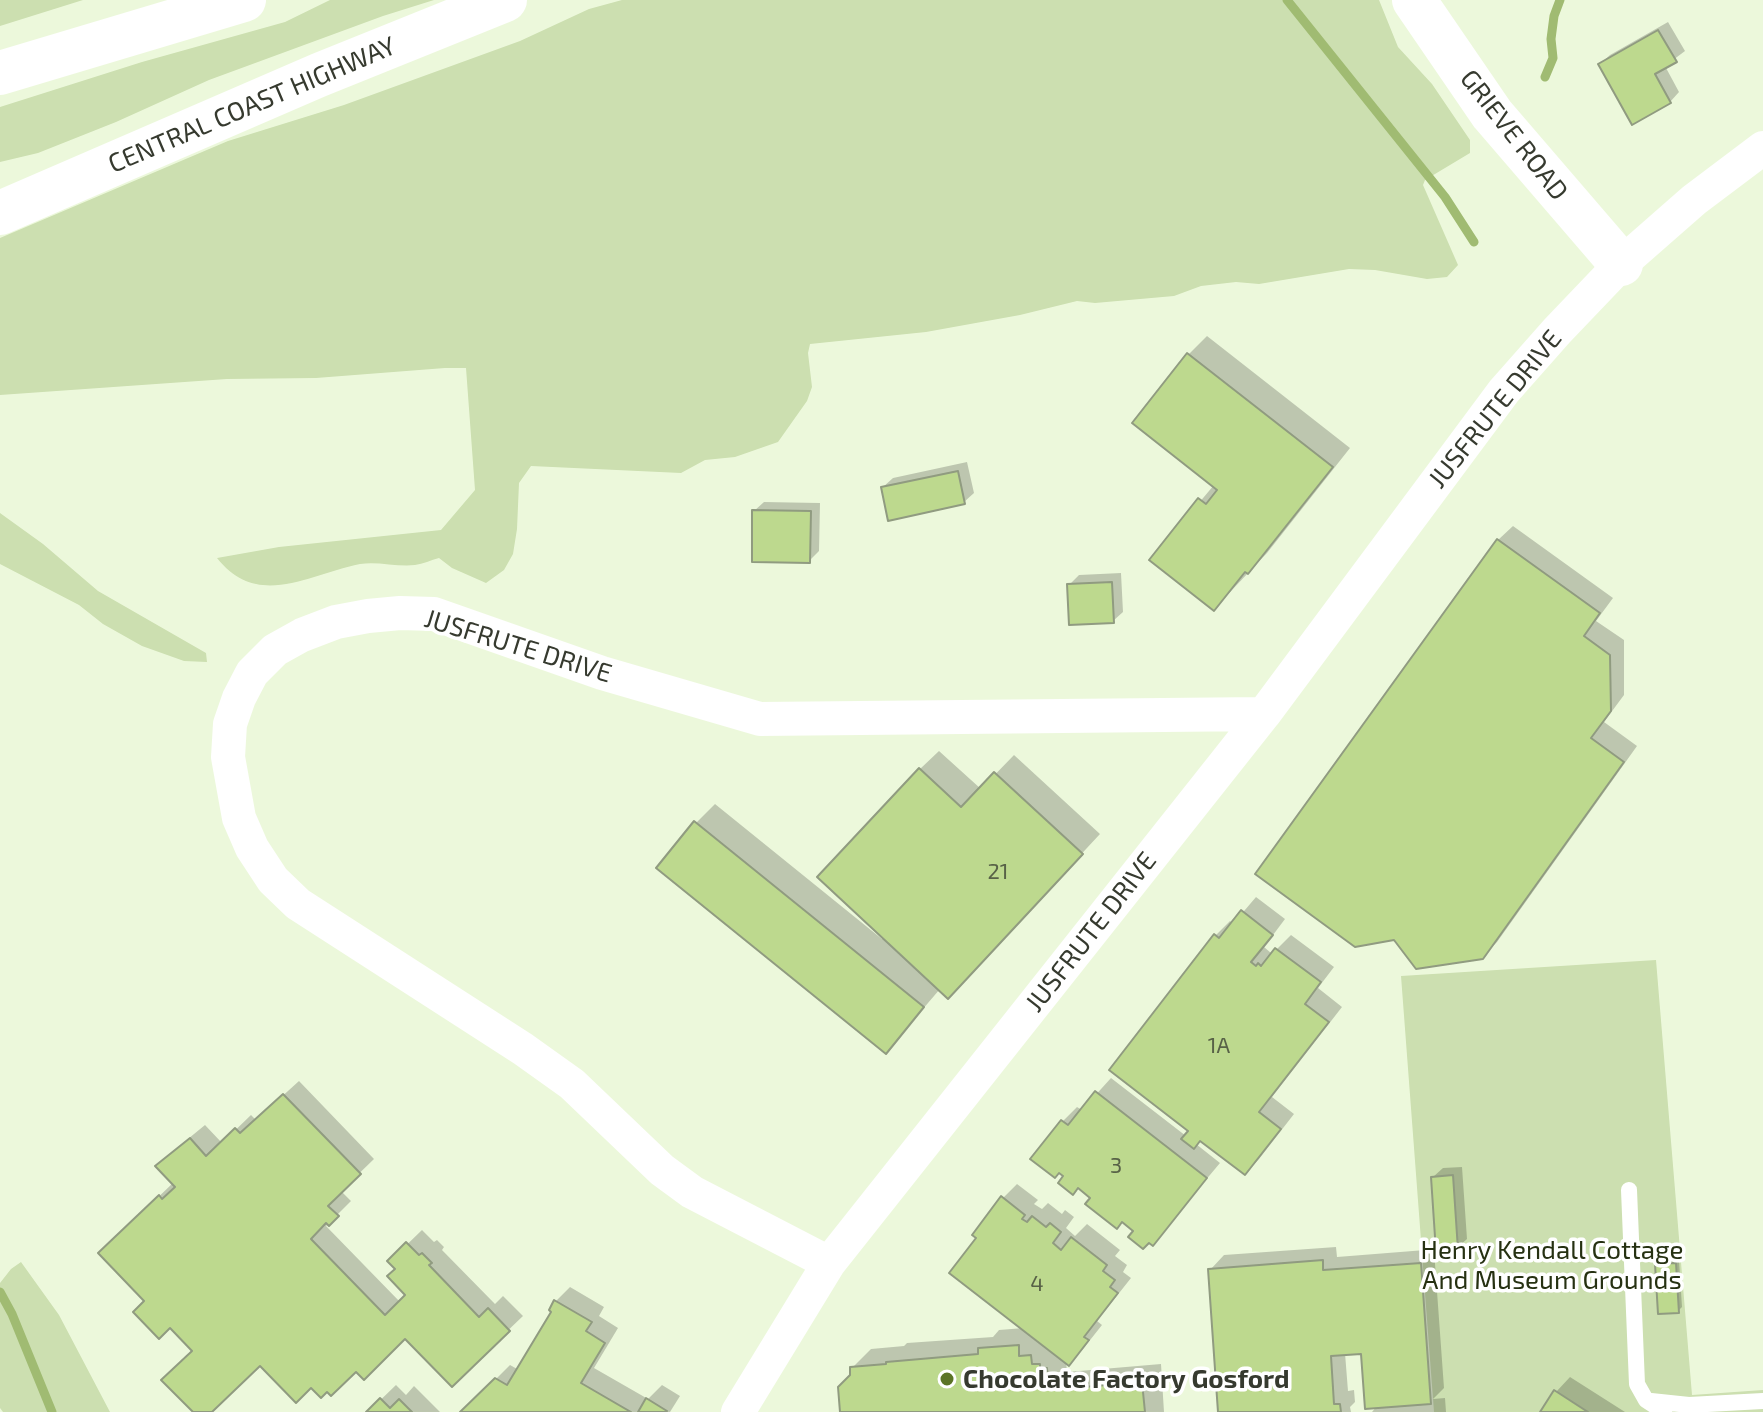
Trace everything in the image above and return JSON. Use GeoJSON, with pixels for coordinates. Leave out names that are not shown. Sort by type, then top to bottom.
{"type":"FeatureCollection","features":[{"type":"Feature","properties":{"kind":"main road"},"geometry":{"type":"LineString","coordinates":[[0,73],[244,0]]}},
{"type":"Feature","properties":{"kind":"main road","name":"CENTRAL COAST HIGHWAY"},"geometry":{"type":"LineString","coordinates":[[0,213],[319,75],[505,0]]}},
{"type":"Feature","properties":{"kind":"main road","name":"GRIEVE ROAD"},"geometry":{"type":"LineString","coordinates":[[1414,0],[1492,114],[1621,264]]}},
{"type":"Feature","properties":{"kind":"street","name":"JUSFRUTE DRIVE"},"geometry":{"type":"LineString","coordinates":[[738,1412],[829,1263],[1264,714],[1504,391],[1621,264],[1694,200],[1763,148]]}},
{"type":"Feature","properties":{"kind":"street","name":"JUSFRUTE DRIVE"},"geometry":{"type":"LineString","coordinates":[[829,1263],[692,1192],[662,1170],[572,1084],[298,904],[273,880],[252,848],[239,818],[228,757],[230,724],[252,673],[275,650],[336,622],[400,613],[434,614],[602,673],[760,719],[1264,714]]}},
{"type":"Feature","properties":{"kind":"lane"},"geometry":{"type":"LineString","coordinates":[[1629,1190],[1637,1384],[1646,1400],[1664,1412]]}},
{"type":"Feature","properties":{"kind":"lane"},"geometry":{"type":"LineString","coordinates":[[1646,1400],[1689,1405],[1763,1401]]}},
{"type":"Feature","properties":{"kind":"green space"},"geometry":{"type":"Polygon","coordinates":[[[0,0],[83,0],[0,26],[0,0]]]}},
{"type":"Feature","properties":{"kind":"green space"},"geometry":{"type":"Polygon","coordinates":[[[330,0],[434,0],[209,80],[38,153],[0,162],[0,107],[142,62],[285,22],[330,0]]]}},
{"type":"Feature","properties":{"kind":"green space"},"geometry":{"type":"Polygon","coordinates":[[[622,0],[1379,0],[1398,47],[1432,84],[1470,140],[1470,153],[1425,180],[1423,185],[1458,265],[1447,277],[1427,279],[1349,269],[1259,284],[1236,282],[1201,286],[1174,296],[1095,303],[1077,301],[926,332],[810,344],[808,353],[812,387],[807,401],[778,442],[735,457],[705,460],[681,473],[531,466],[519,483],[513,554],[504,570],[486,583],[452,568],[439,558],[415,565],[360,564],[303,580],[267,585],[249,582],[233,574],[217,558],[279,547],[441,530],[475,490],[466,368],[316,378],[227,379],[0,395],[0,238],[228,141],[344,105],[520,41],[589,9],[622,0]]]}},
{"type":"Feature","properties":{"kind":"green space"},"geometry":{"type":"Polygon","coordinates":[[[0,513],[43,544],[98,591],[206,653],[207,662],[184,661],[142,646],[103,624],[79,605],[0,564],[0,513]]]}},
{"type":"Feature","properties":{"kind":"green space","name":"Henry Kendall Cottage And Museum Grounds"},"geometry":{"type":"Polygon","coordinates":[[[1656,960],[1692,1395],[1763,1390],[1763,1412],[1434,1412],[1401,976],[1656,960]]]}},
{"type":"Feature","properties":{"kind":"green space"},"geometry":{"type":"Polygon","coordinates":[[[21,1262],[59,1315],[110,1412],[3,1412],[0,1408],[0,1283],[21,1262]]]}},
{"type":"Feature","properties":{"kind":"building"},"geometry":{"type":"Polygon","coordinates":[[[1658,30],[1677,62],[1655,74],[1671,103],[1632,125],[1598,64],[1658,30]]]}},
{"type":"Feature","properties":{"kind":"building"},"geometry":{"type":"Polygon","coordinates":[[[1187,353],[1333,467],[1248,574],[1245,572],[1214,611],[1149,560],[1198,498],[1206,504],[1217,490],[1132,423],[1187,353]]]}},
{"type":"Feature","properties":{"kind":"building"},"geometry":{"type":"Polygon","coordinates":[[[958,471],[965,504],[888,521],[881,487],[958,471]]]}},
{"type":"Feature","properties":{"kind":"building"},"geometry":{"type":"Polygon","coordinates":[[[752,510],[811,511],[810,563],[752,562],[752,510]]]}},
{"type":"Feature","properties":{"kind":"building"},"geometry":{"type":"Polygon","coordinates":[[[1497,539],[1600,613],[1584,636],[1610,655],[1611,711],[1591,738],[1624,762],[1483,959],[1416,969],[1394,940],[1355,947],[1255,874],[1497,539]]]}},
{"type":"Feature","properties":{"kind":"building"},"geometry":{"type":"Polygon","coordinates":[[[1112,582],[1114,623],[1069,625],[1067,584],[1112,582]]]}},
{"type":"Feature","properties":{"kind":"building"},"geometry":{"type":"Polygon","coordinates":[[[919,768],[961,807],[994,772],[1083,854],[948,999],[817,877],[919,768]]]}},
{"type":"Feature","properties":{"kind":"building"},"geometry":{"type":"Polygon","coordinates":[[[694,821],[924,1007],[886,1054],[656,868],[694,821]]]}},
{"type":"Feature","properties":{"kind":"building"},"geometry":{"type":"Polygon","coordinates":[[[1241,910],[1273,935],[1251,962],[1261,966],[1275,948],[1321,982],[1305,1004],[1329,1022],[1259,1112],[1281,1129],[1245,1175],[1200,1141],[1194,1149],[1181,1139],[1188,1131],[1109,1070],[1214,934],[1219,938],[1241,910]]]}},
{"type":"Feature","properties":{"kind":"building"},"geometry":{"type":"Polygon","coordinates":[[[1095,1091],[1207,1178],[1153,1246],[1149,1243],[1143,1249],[1128,1237],[1133,1231],[1122,1222],[1117,1229],[1085,1204],[1090,1198],[1078,1188],[1073,1195],[1058,1183],[1063,1176],[1059,1173],[1055,1178],[1030,1159],[1061,1120],[1068,1125],[1095,1091]]]}},
{"type":"Feature","properties":{"kind":"building"},"geometry":{"type":"Polygon","coordinates":[[[283,1094],[361,1174],[328,1206],[339,1216],[329,1226],[326,1223],[311,1239],[385,1315],[405,1295],[387,1276],[395,1269],[387,1261],[406,1242],[432,1263],[429,1265],[479,1317],[488,1308],[510,1331],[452,1387],[405,1339],[364,1380],[356,1372],[331,1396],[327,1392],[321,1398],[311,1388],[296,1403],[260,1366],[212,1412],[193,1412],[161,1380],[192,1351],[170,1328],[159,1339],[133,1312],[144,1301],[98,1253],[159,1195],[162,1199],[175,1187],[155,1166],[190,1138],[206,1156],[235,1128],[240,1133],[283,1094]]]}},
{"type":"Feature","properties":{"kind":"building"},"geometry":{"type":"Polygon","coordinates":[[[1453,1175],[1458,1250],[1436,1252],[1431,1177],[1453,1175]]]}},
{"type":"Feature","properties":{"kind":"building"},"geometry":{"type":"Polygon","coordinates":[[[1001,1196],[1025,1215],[1022,1219],[1027,1222],[1032,1216],[1046,1227],[1050,1223],[1061,1232],[1053,1243],[1061,1250],[1071,1237],[1107,1265],[1103,1271],[1115,1280],[1110,1287],[1118,1293],[1084,1337],[1089,1340],[1069,1366],[949,1273],[976,1238],[972,1235],[1001,1196]]]}},
{"type":"Feature","properties":{"kind":"building"},"geometry":{"type":"Polygon","coordinates":[[[1323,1260],[1323,1270],[1421,1263],[1431,1404],[1365,1409],[1361,1354],[1331,1356],[1334,1404],[1340,1404],[1341,1412],[1218,1412],[1208,1269],[1323,1260]]]}},
{"type":"Feature","properties":{"kind":"building"},"geometry":{"type":"Polygon","coordinates":[[[1676,1263],[1679,1313],[1658,1314],[1655,1264],[1676,1263]]]}},
{"type":"Feature","properties":{"kind":"building"},"geometry":{"type":"Polygon","coordinates":[[[554,1300],[592,1322],[586,1331],[605,1343],[581,1383],[631,1412],[460,1412],[495,1378],[507,1385],[551,1312],[549,1310],[554,1300]]]}},
{"type":"Feature","properties":{"kind":"building","name":"Chocolate Factory Gosford"},"geometry":{"type":"Polygon","coordinates":[[[1019,1345],[1019,1356],[1031,1355],[1032,1364],[1040,1364],[1040,1369],[1047,1368],[1049,1390],[1142,1382],[1145,1412],[840,1412],[838,1387],[850,1375],[850,1367],[978,1354],[978,1348],[1019,1345]]]}},
{"type":"Feature","properties":{"kind":"building"},"geometry":{"type":"Polygon","coordinates":[[[1554,1390],[1588,1412],[1540,1412],[1554,1390]]]}},
{"type":"Feature","properties":{"kind":"building"},"geometry":{"type":"Polygon","coordinates":[[[380,1398],[390,1408],[399,1399],[412,1412],[366,1412],[380,1398]]]}},
{"type":"Feature","properties":{"kind":"building"},"geometry":{"type":"Polygon","coordinates":[[[646,1398],[667,1411],[638,1412],[646,1398]]]}},
{"type":"Feature","properties":{"kind":"waterway"},"geometry":{"type":"LineString","coordinates":[[1287,0],[1445,197],[1474,242]]}},
{"type":"Feature","properties":{"kind":"waterway"},"geometry":{"type":"LineString","coordinates":[[1545,77],[1553,58],[1551,39],[1560,0]]}},
{"type":"Feature","properties":{"kind":"waterway"},"geometry":{"type":"LineString","coordinates":[[0,1292],[52,1412]]}},
{"type":"Feature","properties":{"kind":"place","name":"Chocolate Factory Gosford"},"geometry":{"type":"Point","coordinates":[947,1379]}}]}
